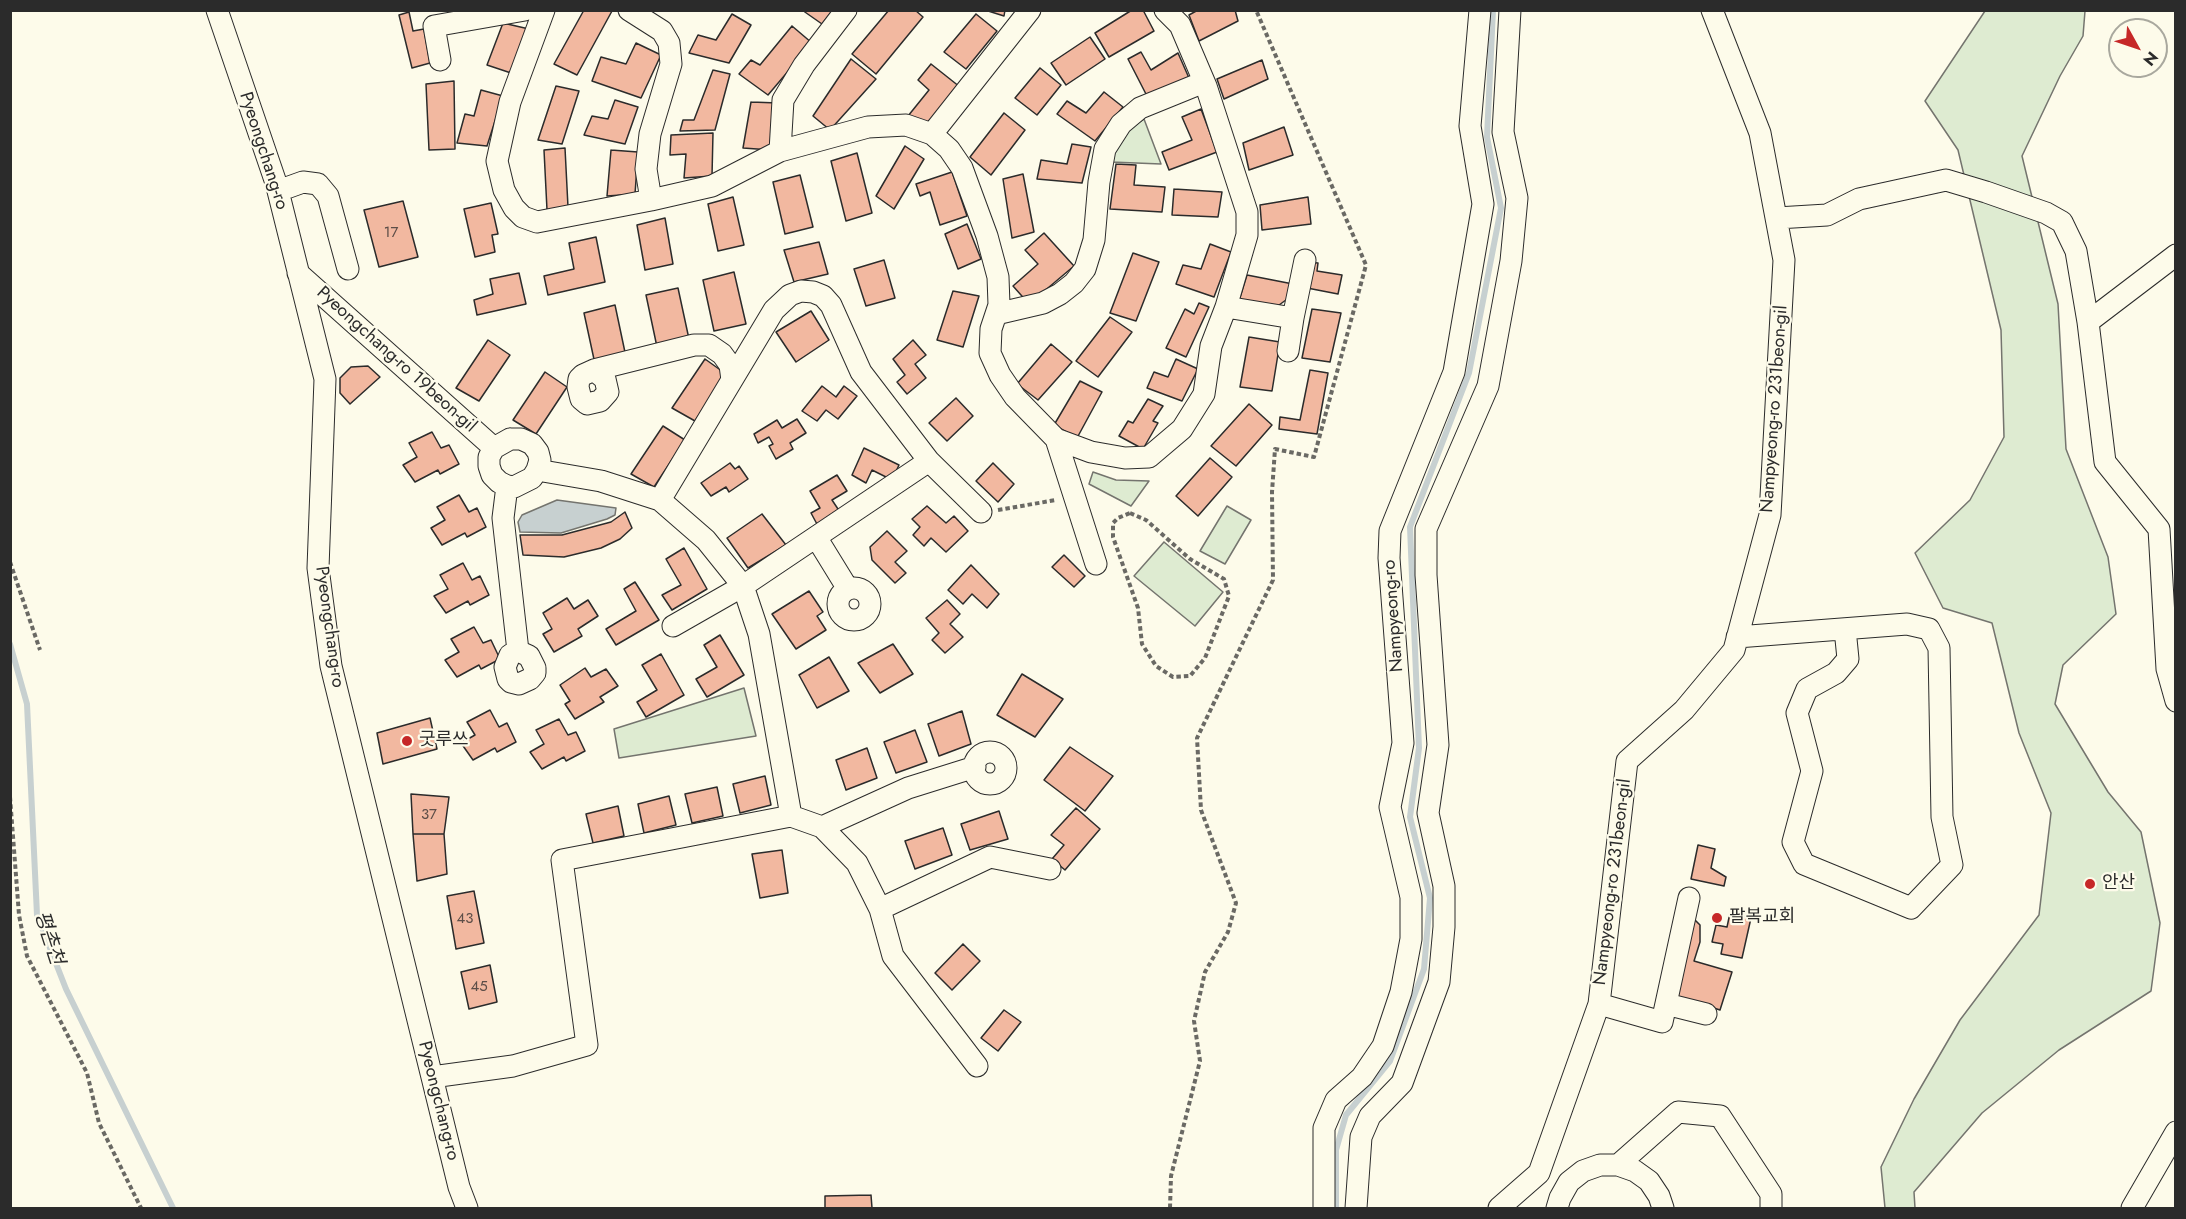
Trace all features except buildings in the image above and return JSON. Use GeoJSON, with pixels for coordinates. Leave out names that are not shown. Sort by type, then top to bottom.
{"type":"FeatureCollection","features":[{"type":"Feature","properties":{"kind":"street","name":"Pyeongchang-ro"},"geometry":{"type":"LineString","coordinates":[[217,10],[278,191],[325,379],[318,568],[331,666],[459,1187],[467,1209]]}},
{"type":"Feature","properties":{"kind":"street"},"geometry":{"type":"LineString","coordinates":[[440,60],[433,18],[525,10]]}},
{"type":"Feature","properties":{"kind":"street"},"geometry":{"type":"LineString","coordinates":[[544,10],[510,102],[497,161],[504,190],[514,208],[523,218],[537,222],[712,186],[780,151],[868,127],[906,125],[932,134],[949,149],[962,168],[998,277],[999,305],[991,329],[990,352],[996,368],[1015,397],[1056,439],[1091,452],[1125,458],[1149,456],[1182,429],[1204,394],[1211,346],[1226,307],[1247,235],[1248,212],[1204,82],[1180,25],[1166,10]]}},
{"type":"Feature","properties":{"kind":"street"},"geometry":{"type":"LineString","coordinates":[[629,10],[662,31],[669,43],[671,64],[650,134],[646,170],[651,200]]}},
{"type":"Feature","properties":{"kind":"street"},"geometry":{"type":"LineString","coordinates":[[780,151],[783,100],[804,66],[846,10]]}},
{"type":"Feature","properties":{"kind":"street"},"geometry":{"type":"LineString","coordinates":[[932,134],[1030,10]]}},
{"type":"Feature","properties":{"kind":"street","name":"Nampyeong-ro"},"geometry":{"type":"LineString","coordinates":[[1324,1209],[1324,1128],[1336,1100],[1362,1077],[1383,1046],[1401,992],[1412,939],[1411,897],[1390,807],[1403,743],[1389,558],[1390,531],[1454,372],[1483,204],[1470,126],[1479,10]]}},
{"type":"Feature","properties":{"kind":"street","name":"Nampyeong-ro"},"geometry":{"type":"LineString","coordinates":[[1356,1209],[1361,1137],[1370,1116],[1402,1083],[1439,982],[1444,927],[1444,886],[1428,813],[1437,745],[1426,575],[1426,529],[1488,386],[1511,261],[1517,198],[1503,132],[1510,10]]}},
{"type":"Feature","properties":{"kind":"street","name":"Nampyeong-ro 231beon-gil"},"geometry":{"type":"LineString","coordinates":[[1499,1209],[1539,1173],[1599,1005],[1627,761],[1684,710],[1734,650],[1770,515],[1784,260],[1760,133],[1712,10]]}},
{"type":"Feature","properties":{"kind":"street"},"geometry":{"type":"LineString","coordinates":[[996,314],[1043,303],[1074,283],[1085,269],[1094,240],[1099,182],[1105,149],[1121,124],[1140,108],[1204,82]]}},
{"type":"Feature","properties":{"kind":"street"},"geometry":{"type":"LineString","coordinates":[[1777,218],[1827,215],[1859,199],[1946,180],[2046,213],[2062,222],[2076,251],[2088,322],[2105,462],[2159,529],[2167,669],[2175,701]]}},
{"type":"Feature","properties":{"kind":"street"},"geometry":{"type":"LineString","coordinates":[[278,191],[303,182],[318,184],[328,196],[348,269]]}},
{"type":"Feature","properties":{"kind":"street"},"geometry":{"type":"LineString","coordinates":[[2088,322],[2175,255]]}},
{"type":"Feature","properties":{"kind":"street"},"geometry":{"type":"LineString","coordinates":[[1288,351],[1305,260]]}},
{"type":"Feature","properties":{"kind":"street","name":"Pyeongchang-ro 19beon-gil"},"geometry":{"type":"LineString","coordinates":[[298,273],[494,447]]}},
{"type":"Feature","properties":{"kind":"street"},"geometry":{"type":"LineString","coordinates":[[660,500],[774,310],[781,302],[801,291],[813,291],[831,305],[861,372],[929,460],[981,513]]}},
{"type":"Feature","properties":{"kind":"street"},"geometry":{"type":"LineString","coordinates":[[1226,307],[1293,318]]}},
{"type":"Feature","properties":{"kind":"street"},"geometry":{"type":"LineString","coordinates":[[594,370],[694,345],[709,345],[722,354],[730,365],[732,380]]}},
{"type":"Feature","properties":{"kind":"street"},"geometry":{"type":"LineString","coordinates":[[510,439],[520,439],[531,444],[538,452],[540,460],[537,470],[532,478],[523,484],[507,486],[492,475],[489,457],[494,447],[510,439]]}},
{"type":"Feature","properties":{"kind":"street"},"geometry":{"type":"LineString","coordinates":[[1056,439],[1096,564]]}},
{"type":"Feature","properties":{"kind":"street"},"geometry":{"type":"LineString","coordinates":[[673,626],[743,586],[929,460]]}},
{"type":"Feature","properties":{"kind":"street"},"geometry":{"type":"LineString","coordinates":[[537,470],[601,481],[660,500],[706,540],[743,586],[759,634],[792,816]]}},
{"type":"Feature","properties":{"kind":"street"},"geometry":{"type":"LineString","coordinates":[[507,486],[503,518],[518,651]]}},
{"type":"Feature","properties":{"kind":"street"},"geometry":{"type":"LineString","coordinates":[[816,537],[848,589]]}},
{"type":"Feature","properties":{"kind":"street"},"geometry":{"type":"LineString","coordinates":[[1737,637],[1907,624],[1929,629],[1939,648],[1942,817],[1952,865],[1911,908],[1804,864],[1793,842],[1812,771],[1797,713],[1807,689],[1836,673],[1848,658],[1845,629]]}},
{"type":"Feature","properties":{"kind":"street"},"geometry":{"type":"LineString","coordinates":[[822,827],[908,788],[975,767]]}},
{"type":"Feature","properties":{"kind":"street"},"geometry":{"type":"LineString","coordinates":[[432,1077],[513,1066],[587,1045],[562,860],[792,816],[822,827],[858,863],[880,909],[893,956],[977,1066]]}},
{"type":"Feature","properties":{"kind":"street"},"geometry":{"type":"LineString","coordinates":[[880,909],[990,857],[1050,869]]}},
{"type":"Feature","properties":{"kind":"street"},"geometry":{"type":"LineString","coordinates":[[1599,1005],[1662,1022],[1689,898]]}},
{"type":"Feature","properties":{"kind":"street"},"geometry":{"type":"LineString","coordinates":[[1666,1004],[1706,1014]]}},
{"type":"Feature","properties":{"kind":"street"},"geometry":{"type":"LineString","coordinates":[[1618,1165],[1678,1112],[1720,1116],[1771,1194],[1772,1209]]}},
{"type":"Feature","properties":{"kind":"street"},"geometry":{"type":"LineString","coordinates":[[2132,1209],[2175,1132]]}},
{"type":"Feature","properties":{"kind":"street"},"geometry":{"type":"LineString","coordinates":[[1544,1159],[1569,1182]]}},
{"type":"Feature","properties":{"kind":"street"},"geometry":{"type":"LineString","coordinates":[[1557,1209],[1569,1182],[1584,1171],[1600,1166],[1618,1165],[1635,1171],[1649,1181],[1659,1196],[1663,1209]]}},
{"type":"Feature","properties":{"kind":"path"},"geometry":{"type":"LineString","coordinates":[[1170,1209],[1171,1176],[1200,1062],[1194,1021],[1205,972],[1228,932],[1236,903],[1202,810],[1197,738],[1274,580],[1272,492],[1275,449],[1314,458],[1366,265],[1256,10]]}},
{"type":"Feature","properties":{"kind":"path"},"geometry":{"type":"LineString","coordinates":[[981,513],[1074,497]]}},
{"type":"Feature","properties":{"kind":"path"},"geometry":{"type":"LineString","coordinates":[[1130,513],[1146,519],[1190,559],[1224,579],[1229,596],[1205,658],[1190,676],[1173,677],[1156,666],[1142,644],[1138,608],[1113,537],[1113,524],[1118,518],[1130,513]]}},
{"type":"Feature","properties":{"kind":"path"},"geometry":{"type":"LineString","coordinates":[[10,562],[40,650]]}},
{"type":"Feature","properties":{"kind":"path"},"geometry":{"type":"LineString","coordinates":[[10,714],[10,753]]}},
{"type":"Feature","properties":{"kind":"path"},"geometry":{"type":"LineString","coordinates":[[10,797],[19,915],[27,956],[87,1073],[99,1123],[141,1209]]}},
{"type":"Feature","properties":{"kind":"green space"},"geometry":{"type":"Polygon","coordinates":[[[1985,11],[2085,11],[2083,36],[2060,76],[2022,156],[2058,304],[2066,449],[2108,557],[2116,614],[2063,665],[2055,704],[2108,792],[2141,832],[2160,923],[2151,991],[2059,1050],[1982,1113],[1914,1192],[1915,1208],[1885,1208],[1881,1167],[1914,1099],[1960,1020],[2039,915],[2051,813],[2019,733],[1992,623],[1943,608],[1915,553],[1970,500],[2004,437],[2001,330],[1958,150],[1925,101],[1985,11]]]}},
{"type":"Feature","properties":{"kind":"green space"},"geometry":{"type":"Polygon","coordinates":[[[1144,119],[1161,164],[1111,162],[1114,145],[1126,130],[1144,119]]]}},
{"type":"Feature","properties":{"kind":"green space"},"geometry":{"type":"Polygon","coordinates":[[[1093,472],[1116,480],[1149,481],[1131,506],[1089,484],[1093,472]]]}},
{"type":"Feature","properties":{"kind":"green space"},"geometry":{"type":"Polygon","coordinates":[[[1227,506],[1251,520],[1225,564],[1200,551],[1227,506]]]}},
{"type":"Feature","properties":{"kind":"green space"},"geometry":{"type":"Polygon","coordinates":[[[1164,542],[1223,592],[1195,626],[1134,576],[1164,542]]]}},
{"type":"Feature","properties":{"kind":"green space"},"geometry":{"type":"Polygon","coordinates":[[[744,688],[756,736],[619,758],[614,729],[744,688]]]}},
{"type":"Feature","properties":{"kind":"shaded area"},"geometry":{"type":"Polygon","coordinates":[[[557,500],[616,508],[615,515],[561,533],[520,532],[518,522],[522,515],[557,500]]]}},
{"type":"Feature","properties":{"kind":"waterway"},"geometry":{"type":"LineString","coordinates":[[1336,1208],[1336,1150],[1346,1115],[1390,1061],[1424,969],[1430,898],[1410,817],[1419,748],[1410,527],[1469,373],[1501,208],[1487,137],[1493,10]]}},
{"type":"Feature","properties":{"kind":"waterway","name":"평촌천"},"geometry":{"type":"LineString","coordinates":[[10,644],[27,704],[37,915],[66,989],[173,1208]]}},
{"type":"Feature","properties":{"kind":"place","name":"굿루쓰"},"geometry":{"type":"Point","coordinates":[407,741]}},
{"type":"Feature","properties":{"kind":"place","name":"안산"},"geometry":{"type":"Point","coordinates":[2090,884]}},
{"type":"Feature","properties":{"kind":"place","name":"팔복교회"},"geometry":{"type":"Point","coordinates":[1717,918]}}]}
